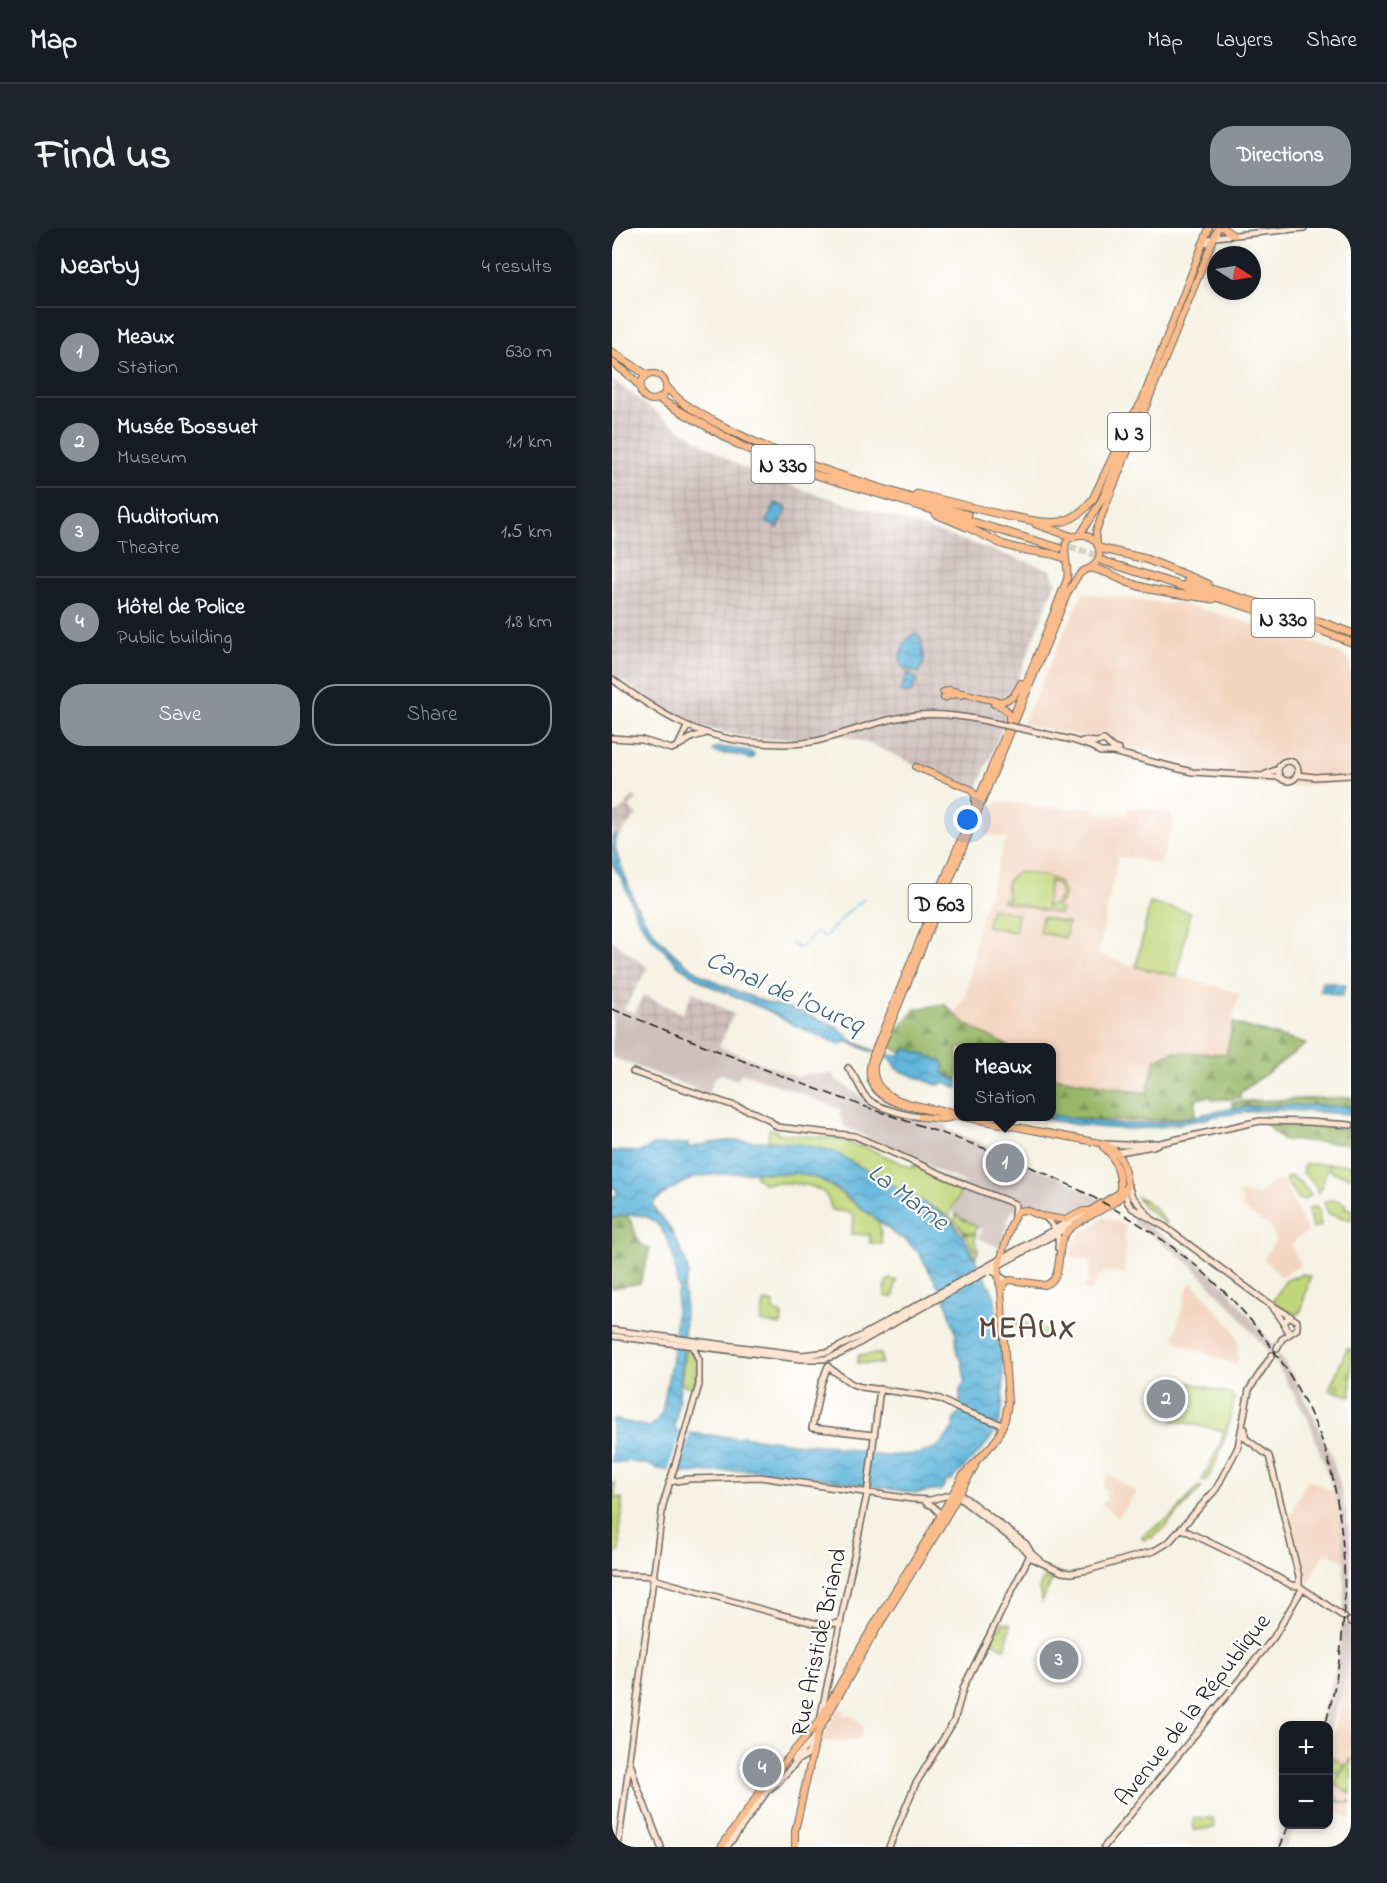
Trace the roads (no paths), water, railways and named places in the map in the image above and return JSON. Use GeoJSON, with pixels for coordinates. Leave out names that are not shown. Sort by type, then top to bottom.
{"type":"FeatureCollection","features":[{"type":"Feature","properties":{"kind":"highway","name":"N 330"},"geometry":{"type":"LineString","coordinates":[[612,352],[647,375]]}},
{"type":"Feature","properties":{"kind":"highway","name":"N 330"},"geometry":{"type":"LineString","coordinates":[[612,362],[640,386]]}},
{"type":"Feature","properties":{"kind":"highway","name":"N 330"},"geometry":{"type":"LineString","coordinates":[[659,399],[761,456],[827,479],[1060,546],[797,460],[749,440],[698,412],[679,399],[667,387]]}},
{"type":"Feature","properties":{"kind":"highway"},"geometry":{"type":"LineString","coordinates":[[884,489],[900,490],[1008,516],[1051,523],[1066,522],[1085,511],[1094,499],[1131,419],[1142,402]]}},
{"type":"Feature","properties":{"kind":"highway"},"geometry":{"type":"LineString","coordinates":[[917,505],[1002,544],[1053,554],[1066,561]]}},
{"type":"Feature","properties":{"kind":"highway"},"geometry":{"type":"LineString","coordinates":[[1008,516],[1077,536]]}},
{"type":"Feature","properties":{"kind":"highway"},"geometry":{"type":"LineString","coordinates":[[1098,545],[1146,558],[1252,601]]}},
{"type":"Feature","properties":{"kind":"highway","name":"N 330"},"geometry":{"type":"LineString","coordinates":[[1351,633],[1252,601],[1104,560],[1351,642]]}},
{"type":"Feature","properties":{"kind":"highway"},"geometry":{"type":"LineString","coordinates":[[1087,569],[1103,570],[1130,583],[1153,590],[1232,602]]}},
{"type":"Feature","properties":{"kind":"main road"},"geometry":{"type":"LineString","coordinates":[[1210,228],[1210,232],[1215,237]]}},
{"type":"Feature","properties":{"kind":"main road","name":"N 3"},"geometry":{"type":"LineString","coordinates":[[1077,536],[1102,499],[1210,228]]}},
{"type":"Feature","properties":{"kind":"main road"},"geometry":{"type":"LineString","coordinates":[[1221,228],[1233,235]]}},
{"type":"Feature","properties":{"kind":"main road","name":"N 3"},"geometry":{"type":"LineString","coordinates":[[1098,545],[1096,531],[1102,515],[1215,237],[1221,228]]}},
{"type":"Feature","properties":{"kind":"main road"},"geometry":{"type":"LineString","coordinates":[[1191,295],[1205,254],[1202,245],[1215,237],[1304,228]]}},
{"type":"Feature","properties":{"kind":"main road","name":"N 330"},"geometry":{"type":"LineString","coordinates":[[647,375],[652,373],[660,375],[667,387]]}},
{"type":"Feature","properties":{"kind":"main road"},"geometry":{"type":"LineString","coordinates":[[640,386],[647,375]]}},
{"type":"Feature","properties":{"kind":"main road","name":"N 330"},"geometry":{"type":"LineString","coordinates":[[640,386],[641,393],[647,399],[659,399]]}},
{"type":"Feature","properties":{"kind":"main road"},"geometry":{"type":"LineString","coordinates":[[659,399],[667,387]]}},
{"type":"Feature","properties":{"kind":"main road"},"geometry":{"type":"LineString","coordinates":[[1077,536],[1090,536],[1098,545],[1098,560],[1087,569],[1072,568],[1066,561],[1064,548],[1077,536]]}},
{"type":"Feature","properties":{"kind":"main road","name":"D 603"},"geometry":{"type":"LineString","coordinates":[[944,1112],[904,1102],[884,1092],[874,1078],[875,1056],[1067,579],[1066,561]]}},
{"type":"Feature","properties":{"kind":"main road","name":"D 603"},"geometry":{"type":"LineString","coordinates":[[879,1045],[1068,592],[1087,569]]}},
{"type":"Feature","properties":{"kind":"main road"},"geometry":{"type":"LineString","coordinates":[[993,764],[1010,720],[1008,711],[1001,706],[955,694],[943,695],[949,690],[996,702],[1009,700],[1019,688],[1052,615]]}},
{"type":"Feature","properties":{"kind":"main road"},"geometry":{"type":"LineString","coordinates":[[612,679],[656,710],[689,728],[739,742],[793,744],[815,741],[908,716],[947,715],[977,718],[1096,745],[1104,740],[1108,745],[1139,757],[1201,770],[1263,775],[1290,761],[1297,766],[1298,775],[1294,780],[1288,782],[1280,777],[1192,772],[1100,752],[1096,745]]}},
{"type":"Feature","properties":{"kind":"main road"},"geometry":{"type":"LineString","coordinates":[[679,746],[690,735],[689,728]]}},
{"type":"Feature","properties":{"kind":"main road"},"geometry":{"type":"LineString","coordinates":[[612,738],[642,740],[666,748],[679,746],[693,737],[709,734]]}},
{"type":"Feature","properties":{"kind":"main road"},"geometry":{"type":"LineString","coordinates":[[1105,752],[1108,745]]}},
{"type":"Feature","properties":{"kind":"main road"},"geometry":{"type":"LineString","coordinates":[[916,767],[970,789],[976,798],[972,813]]}},
{"type":"Feature","properties":{"kind":"main road"},"geometry":{"type":"LineString","coordinates":[[1278,769],[1280,777]]}},
{"type":"Feature","properties":{"kind":"main road"},"geometry":{"type":"LineString","coordinates":[[1298,775],[1315,777],[1351,775]]}},
{"type":"Feature","properties":{"kind":"main road"},"geometry":{"type":"LineString","coordinates":[[848,1068],[870,1101],[921,1117],[944,1119],[954,1116]]}},
{"type":"Feature","properties":{"kind":"main road"},"geometry":{"type":"LineString","coordinates":[[633,1072],[756,1113],[777,1127],[855,1137],[1015,1204],[1014,1217],[999,1259],[998,1274],[1001,1289],[1007,1412],[993,1443],[967,1470],[930,1544],[880,1623],[808,1754],[798,1760],[768,1790],[724,1847]]}},
{"type":"Feature","properties":{"kind":"main road"},"geometry":{"type":"LineString","coordinates":[[921,1117],[944,1112],[954,1114]]}},
{"type":"Feature","properties":{"kind":"main road"},"geometry":{"type":"LineString","coordinates":[[985,1121],[1012,1125]]}},
{"type":"Feature","properties":{"kind":"main road"},"geometry":{"type":"LineString","coordinates":[[997,1121],[1127,1148]]}},
{"type":"Feature","properties":{"kind":"main road"},"geometry":{"type":"LineString","coordinates":[[1114,1153],[1127,1148],[1161,1143],[1260,1121],[1351,1125]]}},
{"type":"Feature","properties":{"kind":"main road"},"geometry":{"type":"LineString","coordinates":[[1102,1144],[1122,1160]]}},
{"type":"Feature","properties":{"kind":"main road"},"geometry":{"type":"LineString","coordinates":[[1127,1148],[1122,1160],[1128,1185],[1132,1196],[1149,1215]]}},
{"type":"Feature","properties":{"kind":"main road"},"geometry":{"type":"LineString","coordinates":[[1114,1153],[1122,1192],[1128,1203],[1132,1208],[1149,1215]]}},
{"type":"Feature","properties":{"kind":"main road"},"geometry":{"type":"LineString","coordinates":[[1056,1231],[1073,1224],[1122,1192],[1128,1185]]}},
{"type":"Feature","properties":{"kind":"main road"},"geometry":{"type":"LineString","coordinates":[[1122,1192],[1149,1215],[1272,1306],[1291,1332]]}},
{"type":"Feature","properties":{"kind":"main road"},"geometry":{"type":"LineString","coordinates":[[1014,1217],[1018,1211],[1023,1210],[1065,1221],[1083,1211],[1096,1215],[1120,1201],[1128,1203]]}},
{"type":"Feature","properties":{"kind":"main road"},"geometry":{"type":"LineString","coordinates":[[612,1330],[689,1343],[802,1355],[832,1350],[943,1293],[987,1269],[999,1259],[1090,1213]]}},
{"type":"Feature","properties":{"kind":"main road"},"geometry":{"type":"LineString","coordinates":[[1045,1216],[1053,1223],[1059,1242],[1056,1273]]}},
{"type":"Feature","properties":{"kind":"main road"},"geometry":{"type":"LineString","coordinates":[[987,1269],[1007,1281],[1047,1285],[1054,1281],[1063,1239],[1073,1224]]}},
{"type":"Feature","properties":{"kind":"main road"},"geometry":{"type":"LineString","coordinates":[[1001,1289],[1007,1281]]}},
{"type":"Feature","properties":{"kind":"main road"},"geometry":{"type":"LineString","coordinates":[[689,1343],[801,1359],[831,1358],[943,1293]]}},
{"type":"Feature","properties":{"kind":"main road"},"geometry":{"type":"LineString","coordinates":[[1272,1306],[1297,1320],[1298,1324],[1296,1330],[1282,1340],[1277,1348]]}},
{"type":"Feature","properties":{"kind":"main road"},"geometry":{"type":"LineString","coordinates":[[1282,1340],[1284,1325],[1291,1317]]}},
{"type":"Feature","properties":{"kind":"main road"},"geometry":{"type":"LineString","coordinates":[[612,1336],[670,1340]]}},
{"type":"Feature","properties":{"kind":"main road"},"geometry":{"type":"LineString","coordinates":[[689,1343],[699,1360]]}},
{"type":"Feature","properties":{"kind":"main road"},"geometry":{"type":"LineString","coordinates":[[618,1847],[663,1505],[699,1385],[699,1360],[703,1346]]}},
{"type":"Feature","properties":{"kind":"main road"},"geometry":{"type":"LineString","coordinates":[[832,1350],[821,1384],[812,1428],[874,1435]]}},
{"type":"Feature","properties":{"kind":"main road"},"geometry":{"type":"LineString","coordinates":[[669,1482],[689,1479],[760,1478],[912,1499],[930,1500],[956,1494],[964,1497],[1027,1548],[1033,1559],[1062,1572],[1088,1570],[1154,1551],[1169,1542],[1214,1492],[1238,1447],[1250,1387],[1272,1355]]}},
{"type":"Feature","properties":{"kind":"main road"},"geometry":{"type":"LineString","coordinates":[[828,1367],[852,1384],[861,1387],[940,1400],[1000,1424]]}},
{"type":"Feature","properties":{"kind":"main road","name":"Rue Aristide Briand"},"geometry":{"type":"LineString","coordinates":[[795,1847],[795,1831],[867,1494],[880,1389]]}},
{"type":"Feature","properties":{"kind":"main road"},"geometry":{"type":"LineString","coordinates":[[1245,1415],[1245,1438],[1269,1456],[1300,1588]]}},
{"type":"Feature","properties":{"kind":"main road"},"geometry":{"type":"LineString","coordinates":[[724,1847],[741,1818],[765,1785],[819,1721],[870,1631],[941,1515],[978,1460]]}},
{"type":"Feature","properties":{"kind":"main road"},"geometry":{"type":"LineString","coordinates":[[912,1499],[931,1504],[941,1515],[940,1524],[930,1544]]}},
{"type":"Feature","properties":{"kind":"main road"},"geometry":{"type":"LineString","coordinates":[[1182,1529],[1300,1588],[1344,1617]]}},
{"type":"Feature","properties":{"kind":"main road"},"geometry":{"type":"LineString","coordinates":[[889,1847],[915,1785],[954,1721],[964,1686],[1030,1555]]}},
{"type":"Feature","properties":{"kind":"main road"},"geometry":{"type":"LineString","coordinates":[[612,1574],[653,1576],[660,1581],[778,1614],[818,1624],[840,1623]]}},
{"type":"Feature","properties":{"kind":"main road","name":"Avenue de la République"},"geometry":{"type":"LineString","coordinates":[[1104,1847],[1274,1637],[1300,1588]]}},
{"type":"Feature","properties":{"kind":"main road"},"geometry":{"type":"LineString","coordinates":[[829,1675],[844,1677]]}},
{"type":"Feature","properties":{"kind":"main road"},"geometry":{"type":"LineString","coordinates":[[629,1764],[661,1847]]}},
{"type":"Feature","properties":{"kind":"water"},"geometry":{"type":"Polygon","coordinates":[[[776,503],[787,508],[778,528],[766,522],[776,503]]]}},
{"type":"Feature","properties":{"kind":"water"},"geometry":{"type":"Polygon","coordinates":[[[915,633],[921,638],[924,661],[919,672],[904,668],[900,656],[906,643],[915,633]]]}},
{"type":"Feature","properties":{"kind":"water"},"geometry":{"type":"Polygon","coordinates":[[[908,673],[917,679],[912,692],[902,694],[900,692],[908,673]]]}},
{"type":"Feature","properties":{"kind":"water"},"geometry":{"type":"Polygon","coordinates":[[[720,747],[749,751],[754,755],[749,759],[713,751],[720,747]]]}},
{"type":"Feature","properties":{"kind":"water"},"geometry":{"type":"Polygon","coordinates":[[[614,834],[617,837],[615,846],[619,861],[643,917],[668,948],[688,965],[732,989],[826,1022],[841,1030],[851,1040],[868,1048],[900,1056],[906,1048],[942,1061],[945,1066],[943,1073],[954,1079],[954,1086],[946,1083],[937,1085],[898,1070],[890,1059],[848,1042],[840,1045],[794,1025],[767,1010],[708,985],[679,966],[650,936],[637,917],[622,879],[612,864],[612,836],[614,834]]]}},
{"type":"Feature","properties":{"kind":"water"},"geometry":{"type":"Polygon","coordinates":[[[1322,981],[1345,985],[1342,996],[1320,991],[1322,981]]]}},
{"type":"Feature","properties":{"kind":"water"},"geometry":{"type":"Polygon","coordinates":[[[1240,1107],[1351,1107],[1351,1114],[1282,1110],[1255,1111],[1209,1117],[1163,1127],[1134,1129],[1092,1127],[1054,1121],[1056,1121],[1056,1116],[1106,1123],[1139,1124],[1240,1107]]]}},
{"type":"Feature","properties":{"kind":"water","name":"La Marne"},"geometry":{"type":"Polygon","coordinates":[[[782,1142],[834,1152],[944,1214],[963,1237],[995,1299],[997,1317],[999,1317],[1003,1404],[1001,1417],[993,1435],[941,1490],[915,1493],[802,1475],[754,1470],[680,1473],[626,1461],[625,1463],[612,1462],[612,1419],[649,1427],[662,1413],[674,1346],[677,1293],[679,1293],[671,1250],[658,1225],[651,1219],[640,1215],[612,1218],[612,1196],[617,1196],[617,1190],[612,1187],[612,1151],[640,1152],[655,1145],[688,1144],[689,1148],[710,1143],[782,1142]],[[758,1172],[695,1177],[670,1190],[653,1205],[674,1236],[688,1271],[683,1288],[685,1296],[684,1348],[674,1426],[678,1432],[834,1446],[881,1456],[920,1454],[935,1448],[942,1443],[954,1427],[954,1420],[960,1412],[960,1390],[965,1381],[962,1361],[957,1354],[956,1334],[945,1298],[919,1253],[906,1240],[897,1236],[839,1190],[820,1179],[793,1172],[793,1174],[758,1172]]]}},
{"type":"Feature","properties":{"kind":"waterway"},"geometry":{"type":"LineString","coordinates":[[808,941],[817,932],[824,937],[864,899]]}},
{"type":"Feature","properties":{"kind":"waterway"},"geometry":{"type":"LineString","coordinates":[[791,943],[799,948],[806,943]]}},
{"type":"Feature","properties":{"kind":"tunnel"},"geometry":{"type":"LineString","coordinates":[[1060,544],[1105,558]]}},
{"type":"Feature","properties":{"kind":"railway"},"geometry":{"type":"LineString","coordinates":[[612,1009],[815,1088],[963,1140],[1055,1178],[1106,1204],[1153,1233],[1196,1266],[1236,1304],[1271,1346],[1300,1394],[1325,1448],[1334,1482],[1343,1552],[1343,1622],[1340,1657],[1326,1721]]}},
{"type":"Feature","properties":{"kind":"railway"},"geometry":{"type":"LineString","coordinates":[[1280,1847],[1287,1829]]}},
{"type":"Feature","properties":{"kind":"place","name":"Meaux"},"geometry":{"type":"Point","coordinates":[1005,1163]}},
{"type":"Feature","properties":{"kind":"place","name":"Musée Bossuet"},"geometry":{"type":"Point","coordinates":[1166,1399]}},
{"type":"Feature","properties":{"kind":"place","name":"Auditorium"},"geometry":{"type":"Point","coordinates":[1059,1660]}},
{"type":"Feature","properties":{"kind":"place","name":"Hôtel de Police"},"geometry":{"type":"Point","coordinates":[762,1768]}},
{"type":"Feature","properties":{"kind":"district","name":"MEAUX"},"geometry":{"type":"Point","coordinates":[1028,1327]}},
{"type":"Feature","properties":{"kind":"water label","name":"Canal de l'Ourcq"},"geometry":{"type":"Point","coordinates":[785,991]}}]}
